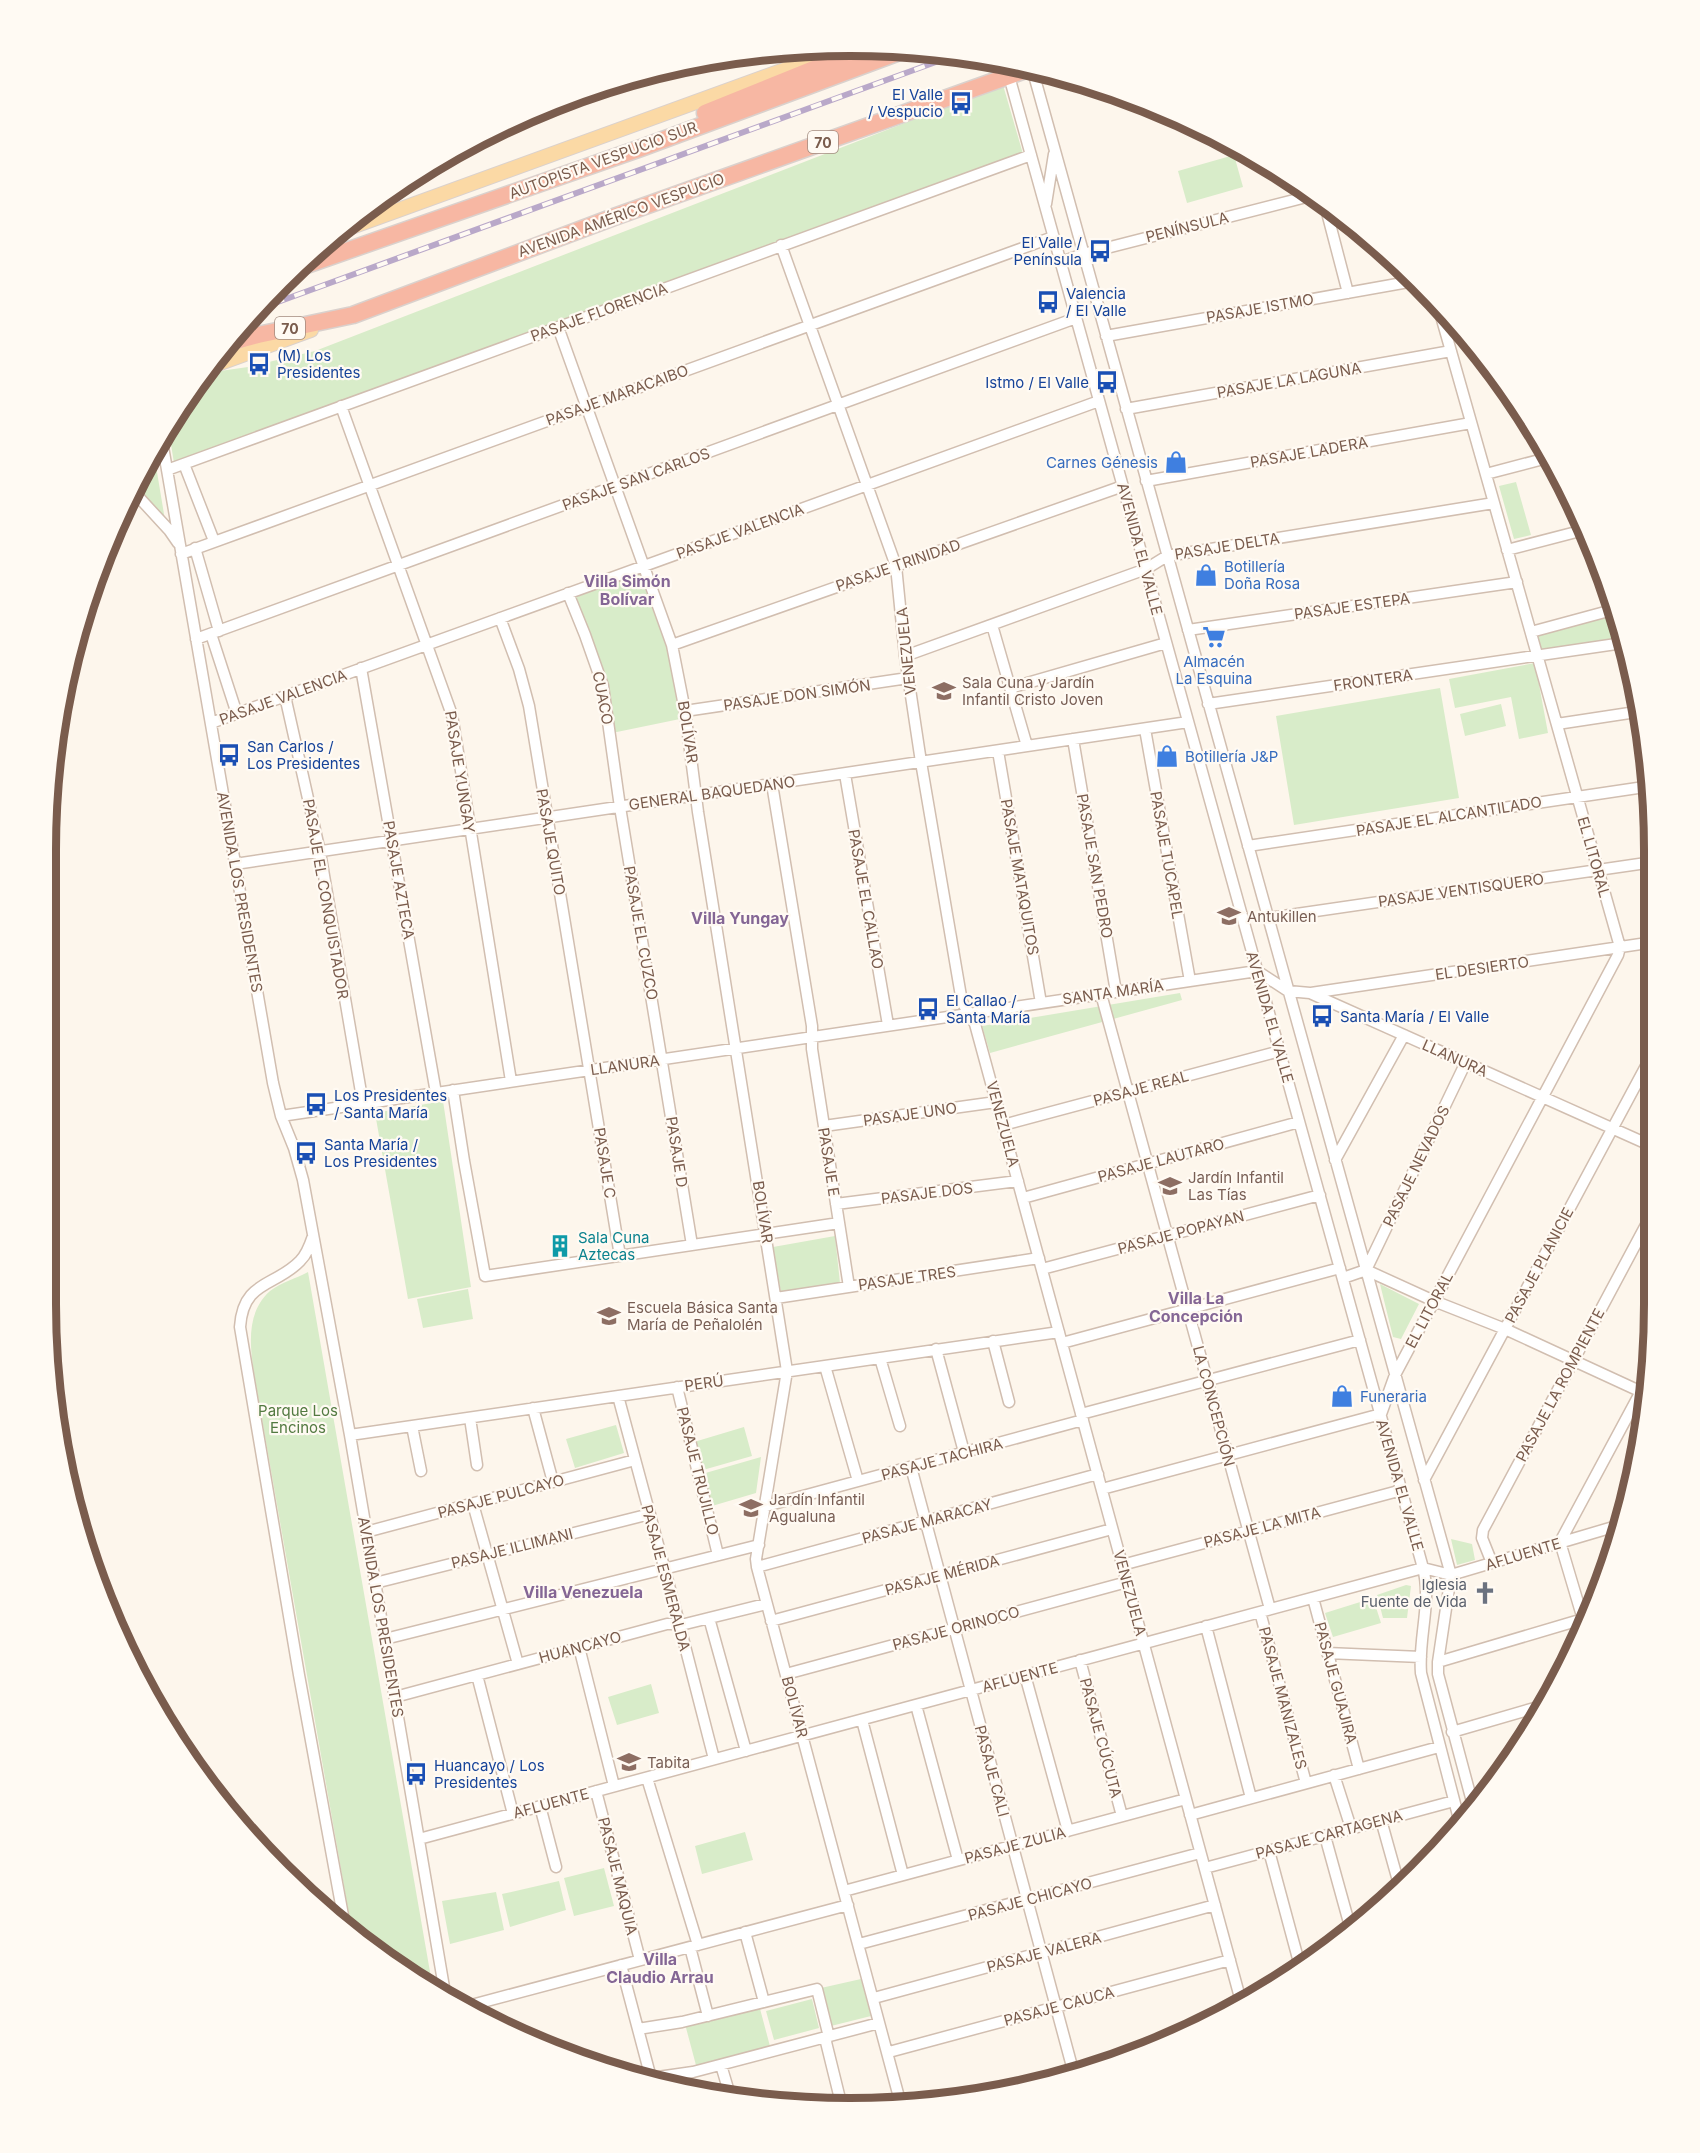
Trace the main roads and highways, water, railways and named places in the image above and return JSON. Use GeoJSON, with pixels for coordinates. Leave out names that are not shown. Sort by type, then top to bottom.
{"type":"FeatureCollection","features":[{"type":"Feature","properties":{"kind":"highway"},"geometry":{"type":"LineString","coordinates":[[641,148],[721,106],[846,56]]}},
{"type":"Feature","properties":{"kind":"highway","name":"AUTOPISTA VESPUCIO SUR"},"geometry":{"type":"LineString","coordinates":[[317,261],[641,148],[887,57]]}},
{"type":"Feature","properties":{"kind":"highway","name":"AVENIDA AMÉRICO VESPUCIO"},"geometry":{"type":"LineString","coordinates":[[353,315],[614,217],[1016,74]]}},
{"type":"Feature","properties":{"kind":"highway","name":"70"},"geometry":{"type":"LineString","coordinates":[[242,339],[353,315]]}},
{"type":"Feature","properties":{"kind":"main road"},"geometry":{"type":"LineString","coordinates":[[362,223],[821,57]]}},
{"type":"Feature","properties":{"kind":"main road","name":"AVENIDA AMÉRICO VESPUCIO"},"geometry":{"type":"LineString","coordinates":[[223,362],[353,315]]}},
{"type":"Feature","properties":{"kind":"railway"},"geometry":{"type":"LineString","coordinates":[[274,303],[940,61]]}},
{"type":"Feature","properties":{"kind":"place","name":"El Valle / Vespucio"},"geometry":{"type":"Point","coordinates":[961,103]}},
{"type":"Feature","properties":{"kind":"place","name":"El Valle / Península"},"geometry":{"type":"Point","coordinates":[1100,251]}},
{"type":"Feature","properties":{"kind":"place","name":"Valencia / El Valle"},"geometry":{"type":"Point","coordinates":[1048,302]}},
{"type":"Feature","properties":{"kind":"place","name":"(M) Los Presidentes"},"geometry":{"type":"Point","coordinates":[259,364]}},
{"type":"Feature","properties":{"kind":"place","name":"Istmo / El Valle"},"geometry":{"type":"Point","coordinates":[1107,382]}},
{"type":"Feature","properties":{"kind":"place","name":"Carnes Génesis"},"geometry":{"type":"Point","coordinates":[1176,462]}},
{"type":"Feature","properties":{"kind":"place","name":"Botillería Doña Rosa"},"geometry":{"type":"Point","coordinates":[1206,575]}},
{"type":"Feature","properties":{"kind":"place","name":"Almacén La Esquina"},"geometry":{"type":"Point","coordinates":[1214,637]}},
{"type":"Feature","properties":{"kind":"place","name":"Sala Cuna y Jardín Infantil Cristo Joven"},"geometry":{"type":"Point","coordinates":[944,691]}},
{"type":"Feature","properties":{"kind":"place","name":"San Carlos / Los Presidentes"},"geometry":{"type":"Point","coordinates":[229,755]}},
{"type":"Feature","properties":{"kind":"place","name":"Botillería J&P"},"geometry":{"type":"Point","coordinates":[1167,756]}},
{"type":"Feature","properties":{"kind":"place","name":"Antukillen"},"geometry":{"type":"Point","coordinates":[1229,916]}},
{"type":"Feature","properties":{"kind":"place","name":"El Callao / Santa María"},"geometry":{"type":"Point","coordinates":[928,1009]}},
{"type":"Feature","properties":{"kind":"place","name":"Santa María / El Valle"},"geometry":{"type":"Point","coordinates":[1322,1016]}},
{"type":"Feature","properties":{"kind":"place","name":"Los Presidentes / Santa María"},"geometry":{"type":"Point","coordinates":[316,1104]}},
{"type":"Feature","properties":{"kind":"place","name":"Santa María / Los Presidentes"},"geometry":{"type":"Point","coordinates":[306,1153]}},
{"type":"Feature","properties":{"kind":"place","name":"Jardín Infantil Las Tías"},"geometry":{"type":"Point","coordinates":[1170,1186]}},
{"type":"Feature","properties":{"kind":"place","name":"Sala Cuna Aztecas"},"geometry":{"type":"Point","coordinates":[560,1246]}},
{"type":"Feature","properties":{"kind":"place","name":"Escuela Básica Santa María de Peñalolén"},"geometry":{"type":"Point","coordinates":[609,1316]}},
{"type":"Feature","properties":{"kind":"place","name":"Funeraria"},"geometry":{"type":"Point","coordinates":[1342,1396]}},
{"type":"Feature","properties":{"kind":"place","name":"Jardín Infantil Agualuna"},"geometry":{"type":"Point","coordinates":[751,1508]}},
{"type":"Feature","properties":{"kind":"place","name":"Iglesia Fuente de Vida"},"geometry":{"type":"Point","coordinates":[1485,1593]}},
{"type":"Feature","properties":{"kind":"place","name":"Tabita"},"geometry":{"type":"Point","coordinates":[629,1762]}},
{"type":"Feature","properties":{"kind":"place","name":"Huancayo / Los Presidentes"},"geometry":{"type":"Point","coordinates":[416,1774]}},
{"type":"Feature","properties":{"kind":"district","name":"Villa Simón Bolívar"},"geometry":{"type":"Point","coordinates":[627,590]}},
{"type":"Feature","properties":{"kind":"district","name":"Villa Yungay"},"geometry":{"type":"Point","coordinates":[740,918]}},
{"type":"Feature","properties":{"kind":"district","name":"Villa La Concepción"},"geometry":{"type":"Point","coordinates":[1196,1307]}},
{"type":"Feature","properties":{"kind":"district","name":"Villa Venezuela"},"geometry":{"type":"Point","coordinates":[583,1592]}},
{"type":"Feature","properties":{"kind":"district","name":"Villa Claudio Arrau"},"geometry":{"type":"Point","coordinates":[660,1968]}},
{"type":"Feature","properties":{"kind":"park label","name":"Parque Los Encinos"},"geometry":{"type":"Point","coordinates":[298,1418]}}]}
